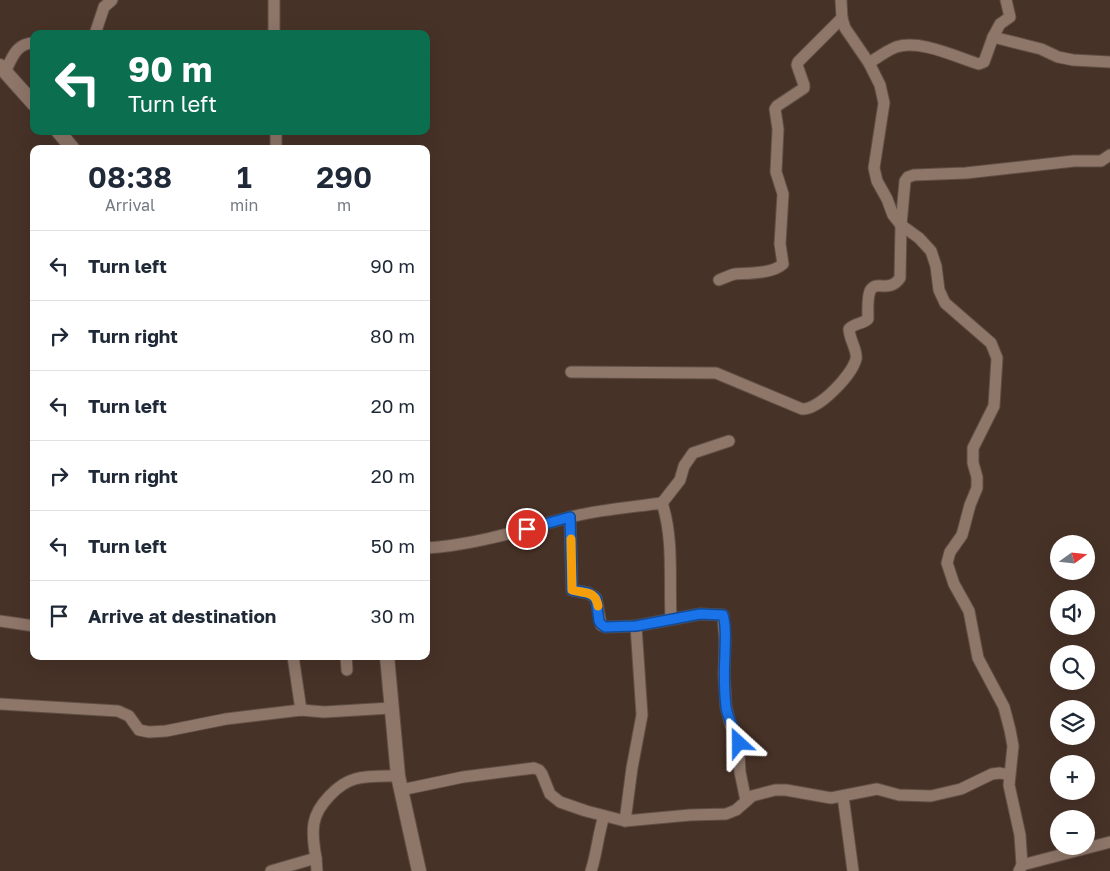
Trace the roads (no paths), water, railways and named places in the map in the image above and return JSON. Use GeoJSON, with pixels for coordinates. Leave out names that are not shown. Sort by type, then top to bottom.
{"type":"FeatureCollection","features":[{"type":"Feature","properties":{"kind":"street"},"geometry":{"type":"LineString","coordinates":[[96,30],[104,7],[112,0]]}},
{"type":"Feature","properties":{"kind":"street"},"geometry":{"type":"LineString","coordinates":[[274,0],[274,30]]}},
{"type":"Feature","properties":{"kind":"street"},"geometry":{"type":"LineString","coordinates":[[841,0],[842,18],[845,28],[880,85],[884,103],[874,172],[893,215],[901,225],[919,238],[931,251],[936,266],[939,290],[945,303],[991,343],[997,358],[993,410],[977,439],[972,455],[977,488],[962,535],[948,556],[947,563],[954,584],[969,611],[978,658],[1004,707],[1013,746],[1009,785],[1020,835],[1020,868],[1110,842]]}},
{"type":"Feature","properties":{"kind":"street"},"geometry":{"type":"LineString","coordinates":[[868,63],[893,48],[913,45],[979,64],[984,62],[997,27],[1010,17],[1006,0]]}},
{"type":"Feature","properties":{"kind":"street"},"geometry":{"type":"LineString","coordinates":[[719,280],[734,275],[752,274],[780,267],[783,264],[780,244],[783,192],[776,172],[778,129],[775,108],[804,88],[798,62],[842,18]]}},
{"type":"Feature","properties":{"kind":"street"},"geometry":{"type":"LineString","coordinates":[[993,37],[1041,49],[1058,57],[1073,60],[1110,62]]}},
{"type":"Feature","properties":{"kind":"street"},"geometry":{"type":"LineString","coordinates":[[30,43],[19,47],[3,69],[30,99]]}},
{"type":"Feature","properties":{"kind":"street"},"geometry":{"type":"LineString","coordinates":[[61,135],[70,145]]}},
{"type":"Feature","properties":{"kind":"street"},"geometry":{"type":"LineString","coordinates":[[571,372],[716,373],[802,409],[807,409],[828,395],[844,381],[850,372],[856,360],[856,353],[852,346],[849,329],[868,319],[870,291],[874,287],[881,285],[891,287],[900,278],[901,225],[905,181],[908,177],[1066,162],[1101,161],[1110,155]]}},
{"type":"Feature","properties":{"kind":"street"},"geometry":{"type":"LineString","coordinates":[[430,548],[470,543],[570,517],[620,507],[662,503],[680,480],[684,466],[693,453],[729,440]]}},
{"type":"Feature","properties":{"kind":"street"},"geometry":{"type":"LineString","coordinates":[[662,503],[667,516],[670,547],[670,619]]}},
{"type":"Feature","properties":{"kind":"street"},"geometry":{"type":"LineString","coordinates":[[570,517],[572,590],[588,593],[596,598],[601,624],[605,627],[636,626],[710,613],[722,614],[724,616],[726,708],[731,726],[738,737],[740,772],[746,801]]}},
{"type":"Feature","properties":{"kind":"street"},"geometry":{"type":"LineString","coordinates":[[0,621],[30,625]]}},
{"type":"Feature","properties":{"kind":"street"},"geometry":{"type":"LineString","coordinates":[[625,820],[642,715],[636,626]]}},
{"type":"Feature","properties":{"kind":"street"},"geometry":{"type":"LineString","coordinates":[[294,660],[301,710]]}},
{"type":"Feature","properties":{"kind":"street"},"geometry":{"type":"LineString","coordinates":[[346,660],[347,670]]}},
{"type":"Feature","properties":{"kind":"street"},"geometry":{"type":"LineString","coordinates":[[387,660],[398,776],[420,871]]}},
{"type":"Feature","properties":{"kind":"street"},"geometry":{"type":"LineString","coordinates":[[0,704],[118,712],[129,716],[139,730],[149,732],[166,731],[226,719],[301,710],[324,712],[391,708]]}},
{"type":"Feature","properties":{"kind":"street"},"geometry":{"type":"LineString","coordinates":[[401,790],[463,777],[534,768],[538,770],[550,794],[560,802],[604,816],[625,820],[726,814],[736,810],[758,794],[781,790],[823,798],[877,789],[899,795],[931,796],[961,789],[992,774],[1009,775]]}},
{"type":"Feature","properties":{"kind":"street"},"geometry":{"type":"LineString","coordinates":[[317,871],[314,821],[330,796],[341,786],[354,779],[398,776]]}},
{"type":"Feature","properties":{"kind":"street"},"geometry":{"type":"LineString","coordinates":[[843,796],[853,871]]}},
{"type":"Feature","properties":{"kind":"street"},"geometry":{"type":"LineString","coordinates":[[591,871],[598,833],[604,816]]}},
{"type":"Feature","properties":{"kind":"street"},"geometry":{"type":"LineString","coordinates":[[271,871],[316,858]]}}]}
